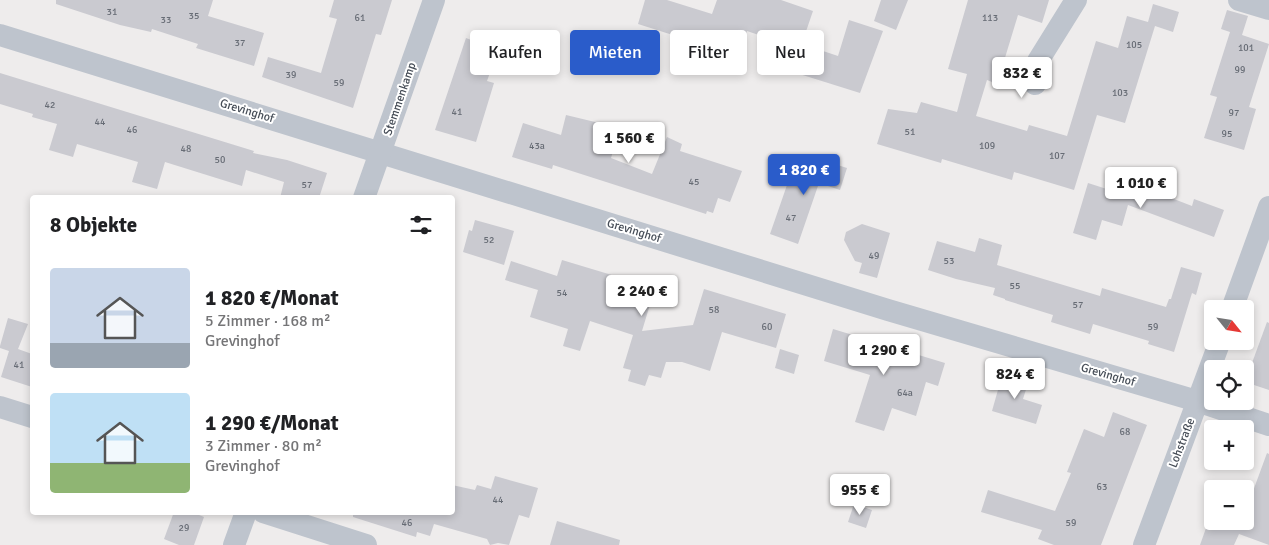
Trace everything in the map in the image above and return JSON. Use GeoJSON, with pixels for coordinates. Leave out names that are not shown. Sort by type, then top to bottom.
{"type":"FeatureCollection","features":[{"type":"Feature","properties":{"kind":"street","name":"Stemmenkamp"},"geometry":{"type":"LineString","coordinates":[[365,195],[382,152],[434,0]]}},
{"type":"Feature","properties":{"kind":"street"},"geometry":{"type":"LineString","coordinates":[[1035,84],[1038,61],[1076,0]]}},
{"type":"Feature","properties":{"kind":"street"},"geometry":{"type":"LineString","coordinates":[[1239,0],[1269,9]]}},
{"type":"Feature","properties":{"kind":"street","name":"Grevinghof"},"geometry":{"type":"LineString","coordinates":[[0,35],[878,307],[1269,424]]}},
{"type":"Feature","properties":{"kind":"street"},"geometry":{"type":"LineString","coordinates":[[1235,300],[1269,207]]}},
{"type":"Feature","properties":{"kind":"street","name":"Lohstraße"},"geometry":{"type":"LineString","coordinates":[[1144,545],[1217,350]]}},
{"type":"Feature","properties":{"kind":"street"},"geometry":{"type":"LineString","coordinates":[[0,407],[30,416]]}},
{"type":"Feature","properties":{"kind":"street"},"geometry":{"type":"LineString","coordinates":[[234,545],[245,515]]}},
{"type":"Feature","properties":{"kind":"street"},"geometry":{"type":"LineString","coordinates":[[272,515],[366,545]]}},
{"type":"Feature","properties":{"kind":"building"},"geometry":{"type":"Polygon","coordinates":[[[56,0],[213,0],[208,16],[264,33],[254,66],[196,48],[198,44],[152,29],[151,32],[120,25],[56,4],[56,0]]]}},
{"type":"Feature","properties":{"kind":"building"},"geometry":{"type":"Polygon","coordinates":[[[334,0],[392,0],[381,35],[376,34],[353,108],[262,77],[268,57],[321,73],[337,19],[329,17],[334,0]]]}},
{"type":"Feature","properties":{"kind":"building"},"geometry":{"type":"Polygon","coordinates":[[[645,0],[667,0],[712,14],[717,0],[781,0],[813,11],[806,30],[757,30],[757,34],[747,30],[670,30],[670,34],[638,24],[645,0]]]}},
{"type":"Feature","properties":{"kind":"building"},"geometry":{"type":"Polygon","coordinates":[[[881,0],[908,0],[896,30],[874,21],[881,0]]]}},
{"type":"Feature","properties":{"kind":"building"},"geometry":{"type":"Polygon","coordinates":[[[968,0],[1049,0],[1042,23],[1018,15],[997,84],[987,80],[976,116],[1027,131],[1029,125],[1067,136],[1096,41],[1118,48],[1127,16],[1148,22],[1153,4],[1179,12],[1173,32],[1155,26],[1125,123],[1097,115],[1074,190],[1014,172],[1012,180],[942,159],[941,163],[877,144],[888,109],[917,113],[921,102],[957,112],[967,74],[948,69],[968,0]]]}},
{"type":"Feature","properties":{"kind":"building"},"geometry":{"type":"Polygon","coordinates":[[[1227,10],[1248,16],[1242,35],[1269,44],[1249,107],[1256,109],[1244,150],[1204,138],[1217,97],[1210,95],[1230,32],[1221,29],[1227,10]]]}},
{"type":"Feature","properties":{"kind":"building"},"geometry":{"type":"Polygon","coordinates":[[[849,20],[883,31],[860,93],[803,75],[824,75],[824,51],[838,56],[849,20]]]}},
{"type":"Feature","properties":{"kind":"building"},"geometry":{"type":"Polygon","coordinates":[[[466,38],[470,40],[470,75],[489,75],[487,81],[494,83],[476,142],[435,130],[466,38]]]}},
{"type":"Feature","properties":{"kind":"building"},"geometry":{"type":"Polygon","coordinates":[[[0,73],[254,151],[253,153],[287,160],[327,173],[320,195],[281,195],[284,182],[246,170],[242,186],[165,162],[157,189],[132,182],[138,162],[77,144],[73,157],[49,150],[57,124],[32,117],[33,114],[0,104],[0,73]]]}},
{"type":"Feature","properties":{"kind":"building"},"geometry":{"type":"Polygon","coordinates":[[[566,115],[620,128],[611,158],[652,174],[667,137],[682,144],[680,151],[742,171],[730,202],[718,198],[713,213],[707,211],[706,214],[553,165],[552,169],[512,157],[523,123],[561,135],[566,115]]]}},
{"type":"Feature","properties":{"kind":"building"},"geometry":{"type":"Polygon","coordinates":[[[809,156],[847,168],[840,190],[819,183],[798,244],[770,234],[795,162],[806,165],[809,156]]]}},
{"type":"Feature","properties":{"kind":"building"},"geometry":{"type":"Polygon","coordinates":[[[1119,174],[1136,179],[1135,184],[1192,206],[1194,199],[1224,210],[1214,237],[1128,205],[1122,226],[1102,220],[1096,240],[1073,233],[1088,183],[1113,191],[1119,174]]]}},
{"type":"Feature","properties":{"kind":"building"},"geometry":{"type":"Polygon","coordinates":[[[475,220],[514,231],[504,265],[463,252],[469,230],[472,231],[475,220]]]}},
{"type":"Feature","properties":{"kind":"building"},"geometry":{"type":"Polygon","coordinates":[[[862,224],[890,233],[877,278],[859,273],[862,263],[855,261],[844,240],[846,232],[862,224]]]}},
{"type":"Feature","properties":{"kind":"building"},"geometry":{"type":"Polygon","coordinates":[[[979,238],[1002,245],[997,265],[1100,296],[1102,288],[1166,307],[1169,299],[1171,299],[1181,267],[1202,273],[1196,295],[1192,293],[1174,352],[1148,344],[1149,341],[1093,324],[1090,334],[1051,322],[1053,315],[993,295],[995,288],[928,270],[937,241],[975,252],[979,238]]]}},
{"type":"Feature","properties":{"kind":"building"},"geometry":{"type":"Polygon","coordinates":[[[562,260],[655,288],[642,331],[693,325],[704,289],[786,314],[776,348],[722,332],[710,371],[682,362],[666,362],[661,378],[649,375],[645,386],[628,381],[631,370],[623,368],[633,335],[590,321],[580,351],[563,346],[568,329],[530,317],[538,290],[505,280],[511,261],[557,276],[562,260]]]}},
{"type":"Feature","properties":{"kind":"building"},"geometry":{"type":"Polygon","coordinates":[[[8,318],[28,324],[18,349],[30,353],[30,386],[1,377],[9,351],[0,348],[8,318]]]}},
{"type":"Feature","properties":{"kind":"building"},"geometry":{"type":"Polygon","coordinates":[[[1267,322],[1269,323],[1269,390],[1254,385],[1253,360],[1267,322]]]}},
{"type":"Feature","properties":{"kind":"building"},"geometry":{"type":"Polygon","coordinates":[[[833,329],[945,363],[938,386],[926,382],[916,416],[892,408],[884,431],[855,422],[870,375],[824,361],[833,329]]]}},
{"type":"Feature","properties":{"kind":"building"},"geometry":{"type":"Polygon","coordinates":[[[780,349],[799,355],[794,374],[775,368],[780,349]]]}},
{"type":"Feature","properties":{"kind":"building"},"geometry":{"type":"Polygon","coordinates":[[[1003,372],[1029,380],[1023,399],[1042,405],[1036,424],[992,411],[1003,372]]]}},
{"type":"Feature","properties":{"kind":"building"},"geometry":{"type":"Polygon","coordinates":[[[1113,412],[1147,425],[1101,545],[1054,545],[1038,539],[1042,530],[981,512],[988,490],[1055,511],[1071,473],[1067,472],[1084,429],[1104,437],[1113,412]]]}},
{"type":"Feature","properties":{"kind":"building"},"geometry":{"type":"Polygon","coordinates":[[[1267,453],[1269,454],[1269,545],[1239,534],[1234,545],[1200,545],[1205,530],[1254,530],[1254,488],[1267,453]]]}},
{"type":"Feature","properties":{"kind":"building"},"geometry":{"type":"Polygon","coordinates":[[[495,476],[538,488],[529,518],[519,515],[509,545],[498,543],[490,545],[487,539],[434,524],[430,536],[417,532],[416,537],[353,517],[353,515],[455,515],[455,486],[475,490],[477,485],[491,489],[495,476]]]}},
{"type":"Feature","properties":{"kind":"building"},"geometry":{"type":"Polygon","coordinates":[[[854,504],[872,510],[866,528],[848,522],[854,504]]]}},
{"type":"Feature","properties":{"kind":"building"},"geometry":{"type":"Polygon","coordinates":[[[173,515],[199,515],[204,517],[194,545],[179,545],[164,539],[173,515]]]}},
{"type":"Feature","properties":{"kind":"building"},"geometry":{"type":"Polygon","coordinates":[[[557,521],[620,540],[619,545],[550,545],[557,521]]]}}]}
